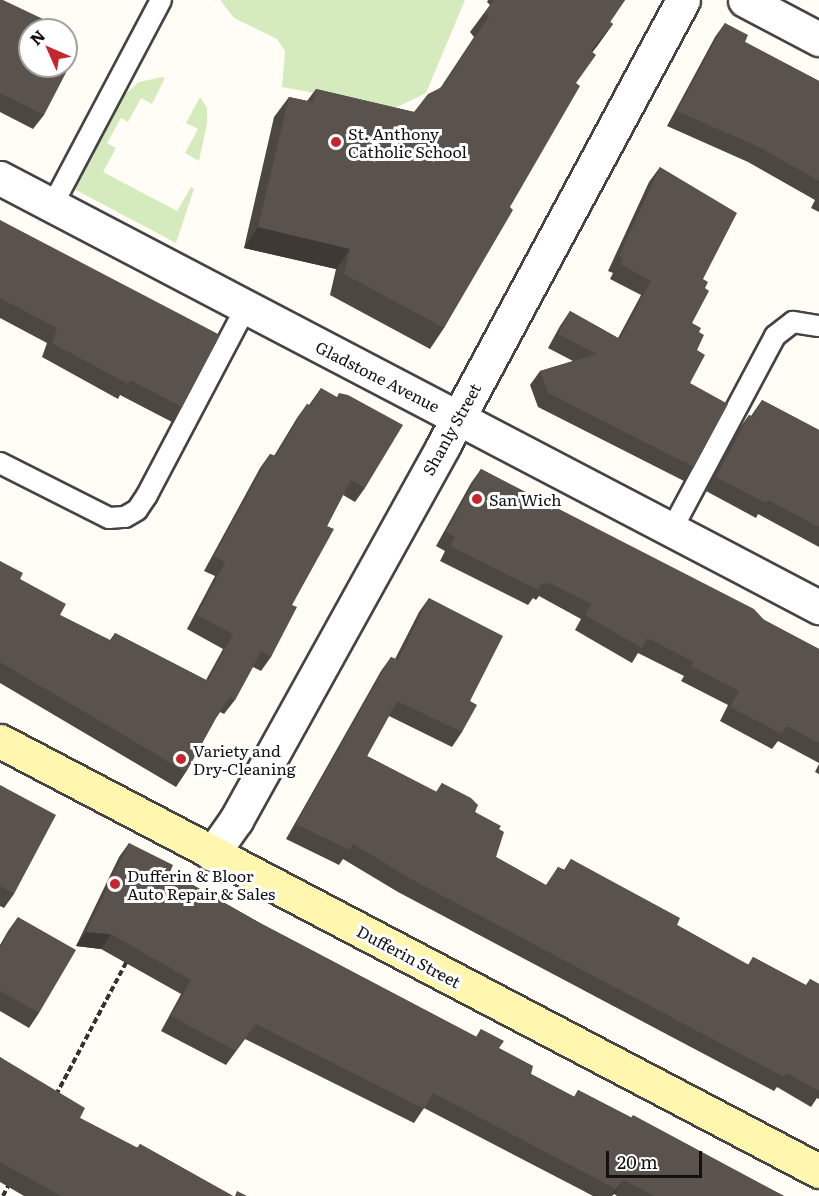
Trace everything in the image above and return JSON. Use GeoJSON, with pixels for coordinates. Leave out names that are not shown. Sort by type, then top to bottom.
{"type":"FeatureCollection","features":[{"type":"Feature","properties":{"kind":"main road","name":"Dufferin Street"},"geometry":{"type":"LineString","coordinates":[[0,741],[819,1171]]}},
{"type":"Feature","properties":{"kind":"street","name":"Shanly Street"},"geometry":{"type":"LineString","coordinates":[[212,854],[236,820],[458,418],[683,0]]}},
{"type":"Feature","properties":{"kind":"street"},"geometry":{"type":"LineString","coordinates":[[745,0],[819,39]]}},
{"type":"Feature","properties":{"kind":"street","name":"Gladstone Avenue"},"geometry":{"type":"LineString","coordinates":[[0,178],[245,309],[819,607]]}},
{"type":"Feature","properties":{"kind":"lane"},"geometry":{"type":"LineString","coordinates":[[52,206],[161,0]]}},
{"type":"Feature","properties":{"kind":"lane"},"geometry":{"type":"LineString","coordinates":[[0,463],[109,518],[125,517],[137,510],[245,309]]}},
{"type":"Feature","properties":{"kind":"lane"},"geometry":{"type":"LineString","coordinates":[[671,531],[775,336],[793,322],[819,326]]}},
{"type":"Feature","properties":{"kind":"path"},"geometry":{"type":"LineString","coordinates":[[52,1102],[131,952]]}},
{"type":"Feature","properties":{"kind":"path"},"geometry":{"type":"LineString","coordinates":[[3,1196],[14,1175]]}},
{"type":"Feature","properties":{"kind":"green space"},"geometry":{"type":"Polygon","coordinates":[[[220,0],[465,0],[426,93],[395,108],[282,87],[285,51],[277,39],[234,18],[220,0]]]}},
{"type":"Feature","properties":{"kind":"green space"},"geometry":{"type":"Polygon","coordinates":[[[165,78],[152,104],[141,98],[128,122],[121,118],[107,143],[116,148],[103,172],[177,211],[191,187],[194,189],[176,243],[74,189],[125,94],[139,82],[165,78]]]}},
{"type":"Feature","properties":{"kind":"green space"},"geometry":{"type":"Polygon","coordinates":[[[200,97],[207,108],[207,123],[199,161],[185,153],[198,129],[186,123],[200,97]]]}},
{"type":"Feature","properties":{"kind":"building"},"geometry":{"type":"Polygon","coordinates":[[[0,0],[3,0],[41,18],[18,18],[18,78],[63,78],[44,115],[0,93],[0,0]]]}},
{"type":"Feature","properties":{"kind":"building"},"geometry":{"type":"Polygon","coordinates":[[[494,0],[625,0],[610,22],[613,24],[591,51],[596,55],[576,83],[580,86],[510,207],[513,210],[444,328],[344,274],[350,249],[258,227],[289,97],[313,102],[316,89],[414,112],[428,94],[442,87],[489,16],[485,12],[494,0]]]}},
{"type":"Feature","properties":{"kind":"building"},"geometry":{"type":"Polygon","coordinates":[[[725,23],[748,35],[745,42],[819,81],[819,181],[759,147],[677,111],[725,23]]]}},
{"type":"Feature","properties":{"kind":"building"},"geometry":{"type":"Polygon","coordinates":[[[660,167],[737,213],[703,279],[708,282],[705,288],[709,291],[692,323],[701,328],[699,332],[704,335],[697,350],[705,355],[690,383],[728,404],[694,467],[548,393],[540,371],[597,354],[558,334],[570,311],[620,339],[651,281],[620,264],[623,259],[619,256],[660,167]]]}},
{"type":"Feature","properties":{"kind":"building"},"geometry":{"type":"Polygon","coordinates":[[[0,220],[220,335],[182,407],[130,380],[128,384],[52,343],[57,328],[0,298],[0,220]]]}},
{"type":"Feature","properties":{"kind":"building"},"geometry":{"type":"Polygon","coordinates":[[[321,388],[337,397],[339,393],[348,395],[403,425],[365,488],[351,480],[327,526],[334,529],[292,605],[297,607],[271,657],[261,651],[235,700],[230,697],[186,772],[0,662],[0,561],[23,573],[20,579],[66,604],[60,615],[111,641],[115,633],[208,681],[233,634],[197,615],[225,562],[214,556],[270,454],[276,456],[307,404],[311,406],[321,388]]]}},
{"type":"Feature","properties":{"kind":"building"},"geometry":{"type":"Polygon","coordinates":[[[762,400],[819,430],[819,527],[768,500],[766,503],[716,477],[749,415],[753,417],[762,400]]]}},
{"type":"Feature","properties":{"kind":"building"},"geometry":{"type":"Polygon","coordinates":[[[481,469],[754,609],[765,621],[819,649],[819,743],[787,726],[782,734],[730,707],[739,691],[691,666],[694,662],[647,638],[642,648],[585,615],[591,604],[548,582],[546,586],[542,583],[538,590],[450,546],[455,537],[446,532],[481,469]]]}},
{"type":"Feature","properties":{"kind":"building"},"geometry":{"type":"Polygon","coordinates":[[[429,598],[503,636],[470,701],[477,705],[462,732],[397,701],[367,756],[437,792],[442,783],[471,798],[478,805],[475,812],[501,826],[499,829],[504,832],[496,857],[547,886],[558,867],[565,870],[571,859],[680,918],[677,925],[749,965],[753,957],[807,986],[810,979],[819,984],[819,1091],[786,1073],[784,1077],[409,878],[353,844],[350,850],[296,824],[391,657],[398,660],[429,598]]]}},
{"type":"Feature","properties":{"kind":"building"},"geometry":{"type":"Polygon","coordinates":[[[0,785],[56,815],[14,894],[0,886],[0,785]]]}},
{"type":"Feature","properties":{"kind":"building"},"geometry":{"type":"Polygon","coordinates":[[[129,843],[173,865],[170,872],[260,923],[477,1037],[481,1029],[504,1041],[499,1048],[533,1066],[531,1074],[575,1097],[578,1090],[631,1118],[633,1115],[784,1196],[654,1196],[624,1180],[616,1189],[433,1093],[424,1109],[256,1024],[236,1051],[171,1016],[191,980],[111,934],[86,932],[129,843]]]}},
{"type":"Feature","properties":{"kind":"building"},"geometry":{"type":"Polygon","coordinates":[[[18,917],[76,950],[39,1013],[0,991],[0,948],[18,917]]]}},
{"type":"Feature","properties":{"kind":"building"},"geometry":{"type":"Polygon","coordinates":[[[0,1057],[85,1108],[80,1118],[138,1148],[140,1144],[233,1196],[61,1196],[0,1162],[0,1057]]]}},
{"type":"Feature","properties":{"kind":"building"},"geometry":{"type":"Polygon","coordinates":[[[237,1191],[247,1196],[235,1196],[237,1191]]]}},
{"type":"Feature","properties":{"kind":"place","name":"St. Anthony Catholic School"},"geometry":{"type":"Point","coordinates":[336,142]}},
{"type":"Feature","properties":{"kind":"place","name":"San Wich"},"geometry":{"type":"Point","coordinates":[477,499]}},
{"type":"Feature","properties":{"kind":"place","name":"Variety and Dry-Cleaning"},"geometry":{"type":"Point","coordinates":[181,759]}},
{"type":"Feature","properties":{"kind":"place","name":"Dufferin & Bloor Auto Repair & Sales"},"geometry":{"type":"Point","coordinates":[115,884]}}]}
